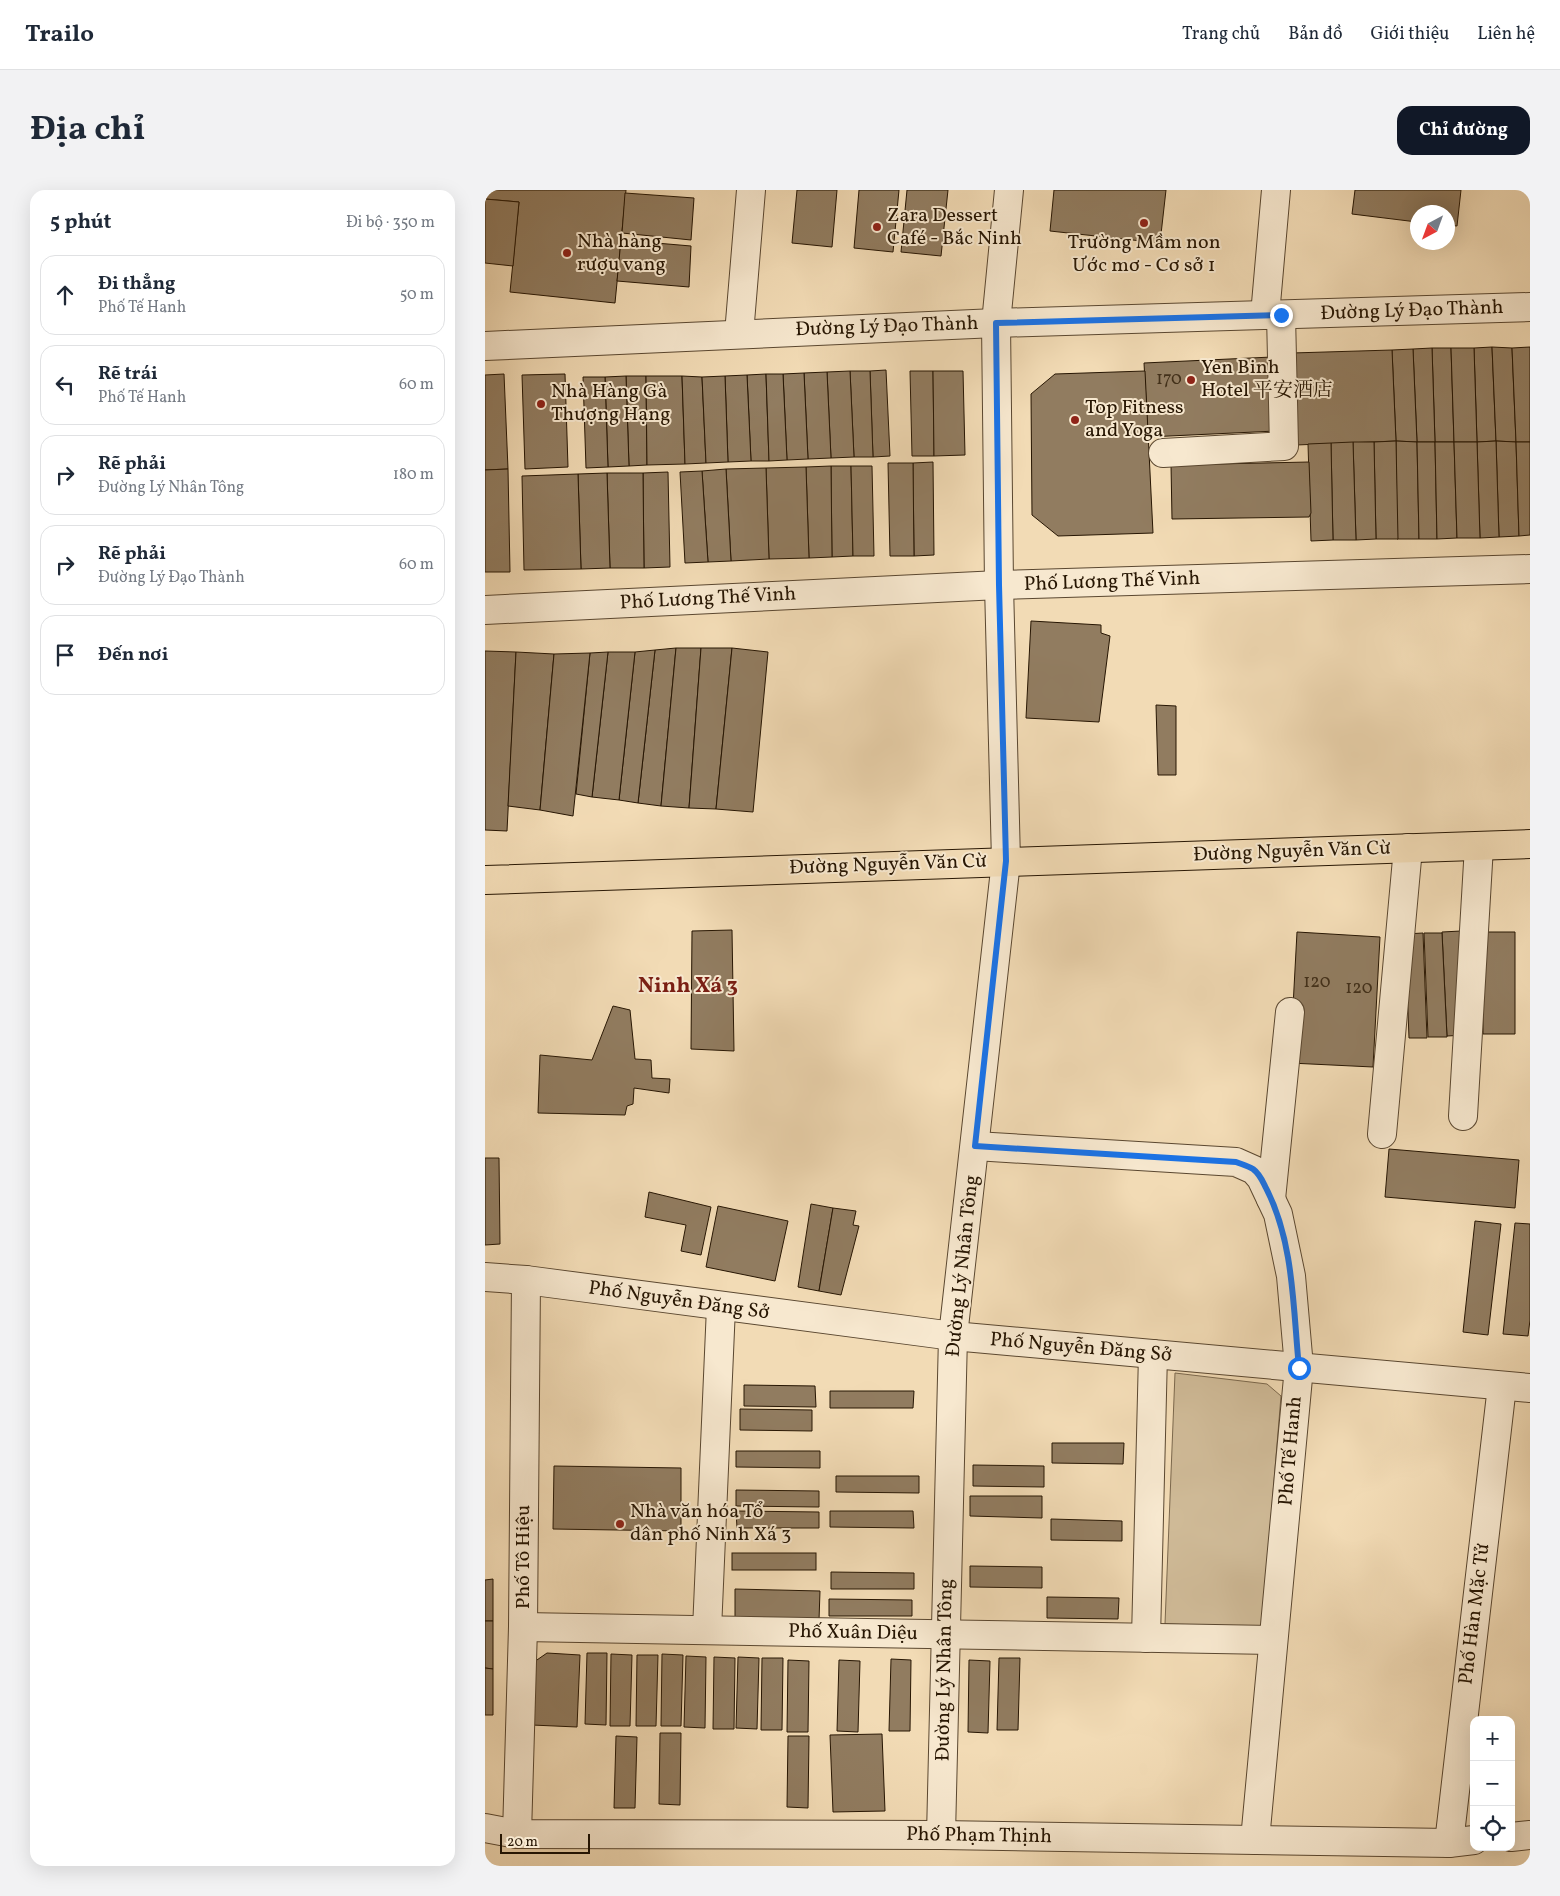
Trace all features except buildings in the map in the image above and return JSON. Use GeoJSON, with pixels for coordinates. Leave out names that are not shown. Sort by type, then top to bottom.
{"type":"FeatureCollection","features":[{"type":"Feature","properties":{"kind":"main road","name":"Đường Nguyễn Văn Cừ"},"geometry":{"type":"LineString","coordinates":[[485,880],[1530,844]]}},
{"type":"Feature","properties":{"kind":"street"},"geometry":{"type":"LineString","coordinates":[[739,334],[751,190]]}},
{"type":"Feature","properties":{"kind":"street","name":"Đường Lý Nhân Tông"},"geometry":{"type":"LineString","coordinates":[[941,1835],[953,1336],[1006,861],[999,585],[996,323],[1009,190]]}},
{"type":"Feature","properties":{"kind":"street"},"geometry":{"type":"LineString","coordinates":[[1163,453],[1284,446],[1273,315],[1276,190]]}},
{"type":"Feature","properties":{"kind":"street","name":"Đường Lý Đạo Thành"},"geometry":{"type":"LineString","coordinates":[[485,346],[996,323],[1530,307]]}},
{"type":"Feature","properties":{"kind":"street","name":"Phố Lương Thế Vinh"},"geometry":{"type":"LineString","coordinates":[[485,610],[999,585],[1530,568]]}},
{"type":"Feature","properties":{"kind":"street"},"geometry":{"type":"LineString","coordinates":[[1463,1116],[1479,846]]}},
{"type":"Feature","properties":{"kind":"street"},"geometry":{"type":"LineString","coordinates":[[1383,1134],[1408,848]]}},
{"type":"Feature","properties":{"kind":"street"},"geometry":{"type":"LineString","coordinates":[[1271,1199],[1290,1012]]}},
{"type":"Feature","properties":{"kind":"street","name":"Phố Tế Hanh"},"geometry":{"type":"LineString","coordinates":[[975,1146],[1236,1162],[1254,1170],[1261,1178],[1278,1214],[1291,1276],[1299,1368],[1255,1840]]}},
{"type":"Feature","properties":{"kind":"street","name":"Phố Nguyễn Đăng Sở"},"geometry":{"type":"LineString","coordinates":[[485,1276],[953,1336],[1530,1388]]}},
{"type":"Feature","properties":{"kind":"street","name":"Phố Tô Hiệu"},"geometry":{"type":"LineString","coordinates":[[517,1834],[523,1627],[525,1280]]}},
{"type":"Feature","properties":{"kind":"street"},"geometry":{"type":"LineString","coordinates":[[707,1630],[721,1307]]}},
{"type":"Feature","properties":{"kind":"street"},"geometry":{"type":"LineString","coordinates":[[1147,1638],[1153,1354]]}},
{"type":"Feature","properties":{"kind":"street","name":"Phố Hàn Mặc Tử"},"geometry":{"type":"LineString","coordinates":[[1461,1842],[1501,1386]]}},
{"type":"Feature","properties":{"kind":"street","name":"Phố Xuân Diệu"},"geometry":{"type":"LineString","coordinates":[[523,1627],[1273,1640]]}},
{"type":"Feature","properties":{"kind":"street","name":"Phố Phạm Thịnh"},"geometry":{"type":"LineString","coordinates":[[485,1828],[517,1834],[941,1835],[1461,1842]]}},
{"type":"Feature","properties":{"kind":"street"},"geometry":{"type":"LineString","coordinates":[[1515,1837],[1530,1835]]}},
{"type":"Feature","properties":{"kind":"shaded area"},"geometry":{"type":"Polygon","coordinates":[[[1175,1373],[1267,1384],[1281,1396],[1262,1627],[1165,1624],[1175,1373]]]}},
{"type":"Feature","properties":{"kind":"place","name":"Trường Mầm non Ước mơ - Cơ sở 1"},"geometry":{"type":"Point","coordinates":[1144,223]}},
{"type":"Feature","properties":{"kind":"place","name":"Zara Dessert Café - Bắc Ninh"},"geometry":{"type":"Point","coordinates":[877,227]}},
{"type":"Feature","properties":{"kind":"place","name":"Nhà hàng rượu vang"},"geometry":{"type":"Point","coordinates":[567,253]}},
{"type":"Feature","properties":{"kind":"place","name":"Yen Binh Hotel 平安酒店"},"geometry":{"type":"Point","coordinates":[1191,380]}},
{"type":"Feature","properties":{"kind":"place","name":"Nhà Hàng Gà Thượng Hạng"},"geometry":{"type":"Point","coordinates":[541,404]}},
{"type":"Feature","properties":{"kind":"place","name":"Top Fitness and Yoga"},"geometry":{"type":"Point","coordinates":[1075,420]}},
{"type":"Feature","properties":{"kind":"place","name":"Nhà văn hóa Tổ dân phố Ninh Xá 3"},"geometry":{"type":"Point","coordinates":[620,1524]}},
{"type":"Feature","properties":{"kind":"district","name":"Ninh Xá 3"},"geometry":{"type":"Point","coordinates":[688,986]}},
{"type":"Feature","properties":{"kind":"route"},"geometry":{"type":"LineString","coordinates":[[1281,315],[996,323],[999,585],[1006,861],[975,1146],[1236,1162],[1254,1170],[1261,1178],[1278,1214],[1284,1237],[1291,1276],[1299,1368]]}}]}
